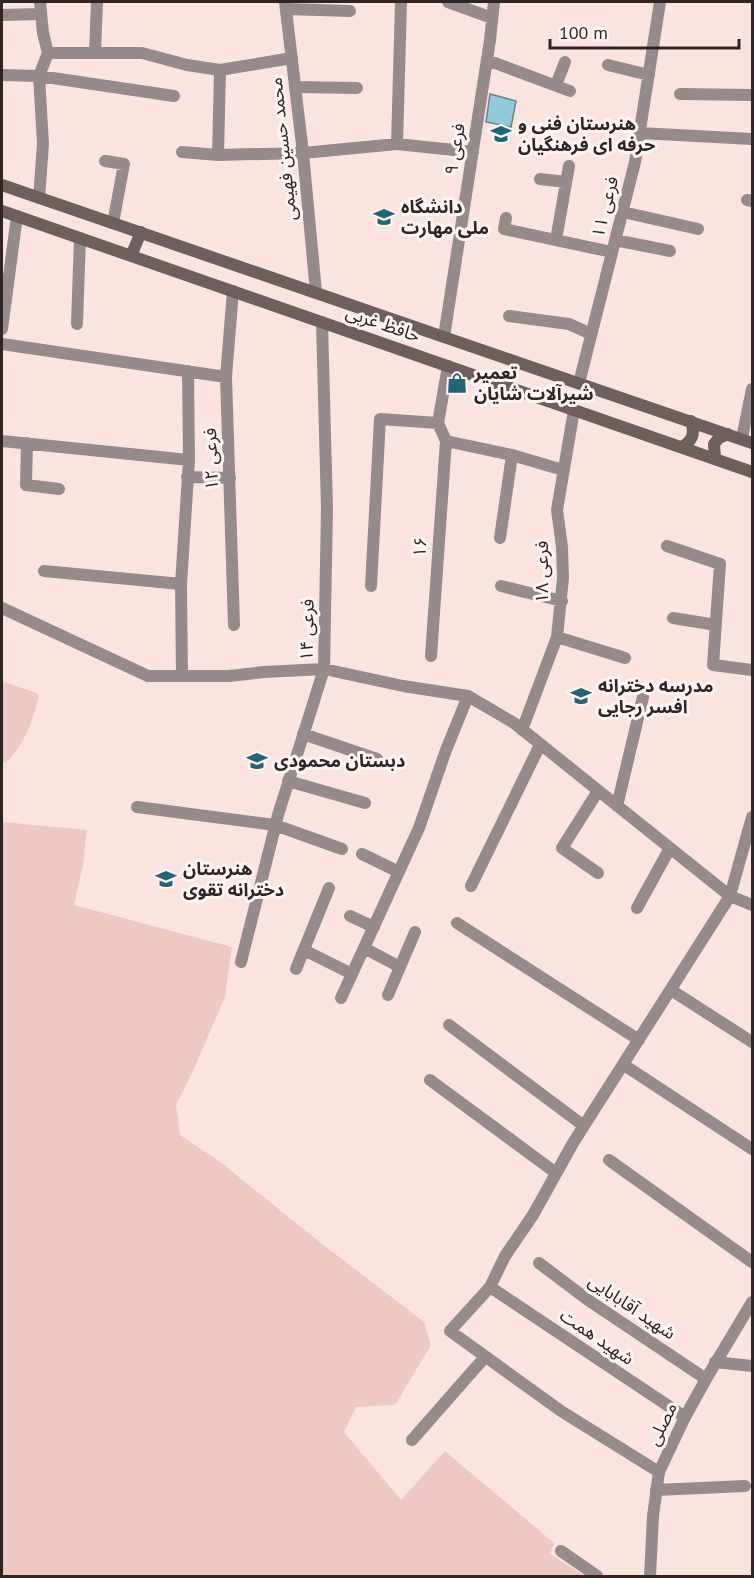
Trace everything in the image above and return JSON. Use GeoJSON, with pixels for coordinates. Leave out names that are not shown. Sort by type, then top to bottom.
{"type":"FeatureCollection","features":[{"type":"Feature","properties":{"kind":"main road","name":"حافظ غربی"},"geometry":{"type":"LineString","coordinates":[[2,185],[749,440]]}},
{"type":"Feature","properties":{"kind":"main road","name":"حافظ غربی"},"geometry":{"type":"LineString","coordinates":[[2,211],[753,472]]}},
{"type":"Feature","properties":{"kind":"main road"},"geometry":{"type":"LineString","coordinates":[[131,256],[141,232]]}},
{"type":"Feature","properties":{"kind":"main road"},"geometry":{"type":"LineString","coordinates":[[682,447],[692,440],[694,434],[691,421]]}},
{"type":"Feature","properties":{"kind":"main road"},"geometry":{"type":"LineString","coordinates":[[715,459],[714,444],[719,438],[728,434]]}},
{"type":"Feature","properties":{"kind":"street"},"geometry":{"type":"LineString","coordinates":[[95,53],[97,2]]}},
{"type":"Feature","properties":{"kind":"street"},"geometry":{"type":"LineString","coordinates":[[397,144],[401,2]]}},
{"type":"Feature","properties":{"kind":"street"},"geometry":{"type":"LineString","coordinates":[[448,2],[492,18]]}},
{"type":"Feature","properties":{"kind":"street","name":"فرعی ۱۱"},"geometry":{"type":"LineString","coordinates":[[579,383],[635,162],[660,2]]}},
{"type":"Feature","properties":{"kind":"street","name":"فرعی ۹"},"geometry":{"type":"LineString","coordinates":[[444,337],[494,3]]}},
{"type":"Feature","properties":{"kind":"street"},"geometry":{"type":"LineString","coordinates":[[285,5],[350,11]]}},
{"type":"Feature","properties":{"kind":"street","name":"محمد حسین فهیمی"},"geometry":{"type":"LineString","coordinates":[[285,5],[303,153],[316,292]]}},
{"type":"Feature","properties":{"kind":"street"},"geometry":{"type":"LineString","coordinates":[[2,15],[41,8],[48,53],[39,76],[43,144],[39,198]]}},
{"type":"Feature","properties":{"kind":"street"},"geometry":{"type":"LineString","coordinates":[[48,53],[142,53],[187,65],[220,70],[292,58]]}},
{"type":"Feature","properties":{"kind":"street"},"geometry":{"type":"LineString","coordinates":[[487,60],[570,91]]}},
{"type":"Feature","properties":{"kind":"street"},"geometry":{"type":"LineString","coordinates":[[556,86],[565,62]]}},
{"type":"Feature","properties":{"kind":"street"},"geometry":{"type":"LineString","coordinates":[[608,65],[649,75]]}},
{"type":"Feature","properties":{"kind":"street"},"geometry":{"type":"LineString","coordinates":[[218,155],[220,70]]}},
{"type":"Feature","properties":{"kind":"street"},"geometry":{"type":"LineString","coordinates":[[2,75],[39,76],[174,96]]}},
{"type":"Feature","properties":{"kind":"street"},"geometry":{"type":"LineString","coordinates":[[295,87],[357,88]]}},
{"type":"Feature","properties":{"kind":"street"},"geometry":{"type":"LineString","coordinates":[[680,94],[753,95]]}},
{"type":"Feature","properties":{"kind":"street"},"geometry":{"type":"LineString","coordinates":[[640,133],[753,140]]}},
{"type":"Feature","properties":{"kind":"street"},"geometry":{"type":"LineString","coordinates":[[182,152],[218,155],[303,153],[397,144],[473,152]]}},
{"type":"Feature","properties":{"kind":"street"},"geometry":{"type":"LineString","coordinates":[[105,161],[124,164],[113,223]]}},
{"type":"Feature","properties":{"kind":"street"},"geometry":{"type":"LineString","coordinates":[[556,240],[569,166]]}},
{"type":"Feature","properties":{"kind":"street"},"geometry":{"type":"LineString","coordinates":[[540,179],[566,182]]}},
{"type":"Feature","properties":{"kind":"street"},"geometry":{"type":"LineString","coordinates":[[623,212],[698,229]]}},
{"type":"Feature","properties":{"kind":"street"},"geometry":{"type":"LineString","coordinates":[[2,329],[6,261],[18,216]]}},
{"type":"Feature","properties":{"kind":"street"},"geometry":{"type":"LineString","coordinates":[[506,218],[504,229],[556,240],[670,251]]}},
{"type":"Feature","properties":{"kind":"street"},"geometry":{"type":"LineString","coordinates":[[77,324],[80,238]]}},
{"type":"Feature","properties":{"kind":"street","name":"فرعی ۱۲"},"geometry":{"type":"LineString","coordinates":[[233,291],[226,377],[234,625]]}},
{"type":"Feature","properties":{"kind":"street"},"geometry":{"type":"LineString","coordinates":[[509,316],[569,324],[591,334]]}},
{"type":"Feature","properties":{"kind":"street","name":"فرعی ۱۴"},"geometry":{"type":"LineString","coordinates":[[241,962],[275,825],[324,669],[327,509],[322,322]]}},
{"type":"Feature","properties":{"kind":"street"},"geometry":{"type":"LineString","coordinates":[[2,344],[226,377]]}},
{"type":"Feature","properties":{"kind":"street","name":"۱۶"},"geometry":{"type":"LineString","coordinates":[[431,656],[442,432],[448,366]]}},
{"type":"Feature","properties":{"kind":"street"},"geometry":{"type":"LineString","coordinates":[[182,676],[181,584],[189,460],[188,371]]}},
{"type":"Feature","properties":{"kind":"street"},"geometry":{"type":"LineString","coordinates":[[749,440],[753,389]]}},
{"type":"Feature","properties":{"kind":"street","name":"فرعی ۱۸"},"geometry":{"type":"LineString","coordinates":[[522,730],[557,637],[561,601],[562,547],[557,510],[574,410]]}},
{"type":"Feature","properties":{"kind":"street"},"geometry":{"type":"LineString","coordinates":[[371,586],[380,419],[442,432],[562,470]]}},
{"type":"Feature","properties":{"kind":"street"},"geometry":{"type":"LineString","coordinates":[[2,441],[189,460]]}},
{"type":"Feature","properties":{"kind":"street"},"geometry":{"type":"LineString","coordinates":[[27,443],[26,485],[59,489]]}},
{"type":"Feature","properties":{"kind":"street"},"geometry":{"type":"LineString","coordinates":[[500,538],[512,455]]}},
{"type":"Feature","properties":{"kind":"street"},"geometry":{"type":"LineString","coordinates":[[188,477],[230,477]]}},
{"type":"Feature","properties":{"kind":"street"},"geometry":{"type":"LineString","coordinates":[[667,546],[720,564],[713,665],[753,670]]}},
{"type":"Feature","properties":{"kind":"street"},"geometry":{"type":"LineString","coordinates":[[44,571],[181,584]]}},
{"type":"Feature","properties":{"kind":"street"},"geometry":{"type":"LineString","coordinates":[[501,586],[561,601]]}},
{"type":"Feature","properties":{"kind":"street"},"geometry":{"type":"LineString","coordinates":[[2,608],[148,676],[229,676],[324,669],[404,686],[468,696],[522,730],[730,896],[753,905]]}},
{"type":"Feature","properties":{"kind":"street"},"geometry":{"type":"LineString","coordinates":[[673,618],[716,625]]}},
{"type":"Feature","properties":{"kind":"street"},"geometry":{"type":"LineString","coordinates":[[557,637],[625,658]]}},
{"type":"Feature","properties":{"kind":"street"},"geometry":{"type":"LineString","coordinates":[[341,998],[419,828],[446,750],[468,696]]}},
{"type":"Feature","properties":{"kind":"street"},"geometry":{"type":"LineString","coordinates":[[617,806],[643,697]]}},
{"type":"Feature","properties":{"kind":"street"},"geometry":{"type":"LineString","coordinates":[[303,734],[377,759]]}},
{"type":"Feature","properties":{"kind":"street"},"geometry":{"type":"LineString","coordinates":[[471,886],[540,745]]}},
{"type":"Feature","properties":{"kind":"street"},"geometry":{"type":"LineString","coordinates":[[288,781],[365,803]]}},
{"type":"Feature","properties":{"kind":"street"},"geometry":{"type":"LineString","coordinates":[[598,791],[562,848],[598,873]]}},
{"type":"Feature","properties":{"kind":"street"},"geometry":{"type":"LineString","coordinates":[[137,807],[275,825],[342,849]]}},
{"type":"Feature","properties":{"kind":"street"},"geometry":{"type":"LineString","coordinates":[[659,1472],[561,1411],[450,1331],[490,1287],[505,1256],[533,1215],[584,1126],[730,896],[753,818]]}},
{"type":"Feature","properties":{"kind":"street"},"geometry":{"type":"LineString","coordinates":[[637,908],[670,848]]}},
{"type":"Feature","properties":{"kind":"street"},"geometry":{"type":"LineString","coordinates":[[362,854],[399,872]]}},
{"type":"Feature","properties":{"kind":"street"},"geometry":{"type":"LineString","coordinates":[[296,969],[329,888]]}},
{"type":"Feature","properties":{"kind":"street"},"geometry":{"type":"LineString","coordinates":[[350,916],[374,927]]}},
{"type":"Feature","properties":{"kind":"street"},"geometry":{"type":"LineString","coordinates":[[457,923],[639,1040]]}},
{"type":"Feature","properties":{"kind":"street"},"geometry":{"type":"LineString","coordinates":[[388,995],[415,932]]}},
{"type":"Feature","properties":{"kind":"street"},"geometry":{"type":"LineString","coordinates":[[364,948],[400,966]]}},
{"type":"Feature","properties":{"kind":"street"},"geometry":{"type":"LineString","coordinates":[[304,950],[352,974]]}},
{"type":"Feature","properties":{"kind":"street"},"geometry":{"type":"LineString","coordinates":[[671,990],[753,1042]]}},
{"type":"Feature","properties":{"kind":"street"},"geometry":{"type":"LineString","coordinates":[[449,1025],[584,1126]]}},
{"type":"Feature","properties":{"kind":"street"},"geometry":{"type":"LineString","coordinates":[[624,1065],[753,1149]]}},
{"type":"Feature","properties":{"kind":"street"},"geometry":{"type":"LineString","coordinates":[[430,1080],[556,1173]]}},
{"type":"Feature","properties":{"kind":"street"},"geometry":{"type":"LineString","coordinates":[[609,1160],[753,1262]]}},
{"type":"Feature","properties":{"kind":"street","name":"شهید آقابابایی"},"geometry":{"type":"LineString","coordinates":[[539,1263],[588,1300],[706,1378]]}},
{"type":"Feature","properties":{"kind":"street","name":"شهید همت"},"geometry":{"type":"LineString","coordinates":[[490,1287],[685,1417]]}},
{"type":"Feature","properties":{"kind":"street","name":"مصلی"},"geometry":{"type":"LineString","coordinates":[[650,1576],[659,1472],[706,1378],[753,1302]]}},
{"type":"Feature","properties":{"kind":"street"},"geometry":{"type":"LineString","coordinates":[[412,1440],[485,1357]]}},
{"type":"Feature","properties":{"kind":"street"},"geometry":{"type":"LineString","coordinates":[[715,1362],[753,1366]]}},
{"type":"Feature","properties":{"kind":"street"},"geometry":{"type":"LineString","coordinates":[[656,1491],[745,1486]]}},
{"type":"Feature","properties":{"kind":"street"},"geometry":{"type":"LineString","coordinates":[[561,1551],[597,1576]]}},
{"type":"Feature","properties":{"kind":"shaded area"},"geometry":{"type":"Polygon","coordinates":[[[2,681],[39,694],[31,723],[21,743],[9,759],[2,764],[2,681]]]}},
{"type":"Feature","properties":{"kind":"shaded area"},"geometry":{"type":"Polygon","coordinates":[[[2,822],[87,830],[83,865],[74,905],[232,947],[225,997],[176,1105],[180,1135],[219,1161],[424,1322],[431,1345],[395,1405],[356,1407],[344,1432],[401,1500],[445,1451],[554,1543],[550,1554],[585,1576],[2,1576],[2,822]]]}},
{"type":"Feature","properties":{"kind":"building"},"geometry":{"type":"Polygon","coordinates":[[[490,94],[516,101],[511,127],[486,122],[490,94]]]}},
{"type":"Feature","properties":{"kind":"place","name":"هنرستان فنی و حرفه ای فرهنگیان"},"geometry":{"type":"Point","coordinates":[501,134]}},
{"type":"Feature","properties":{"kind":"place","name":"دانشگاه ملی مهارت"},"geometry":{"type":"Point","coordinates":[384,217]}},
{"type":"Feature","properties":{"kind":"place","name":"تعمیر شیرآلات شایان"},"geometry":{"type":"Point","coordinates":[457,383]}},
{"type":"Feature","properties":{"kind":"place","name":"مدرسه دخترانه افسر رجایی"},"geometry":{"type":"Point","coordinates":[581,696]}},
{"type":"Feature","properties":{"kind":"place","name":"دبستان محمودی"},"geometry":{"type":"Point","coordinates":[257,761]}},
{"type":"Feature","properties":{"kind":"place","name":"هنرستان دخترانه تقوی"},"geometry":{"type":"Point","coordinates":[166,879]}}]}
